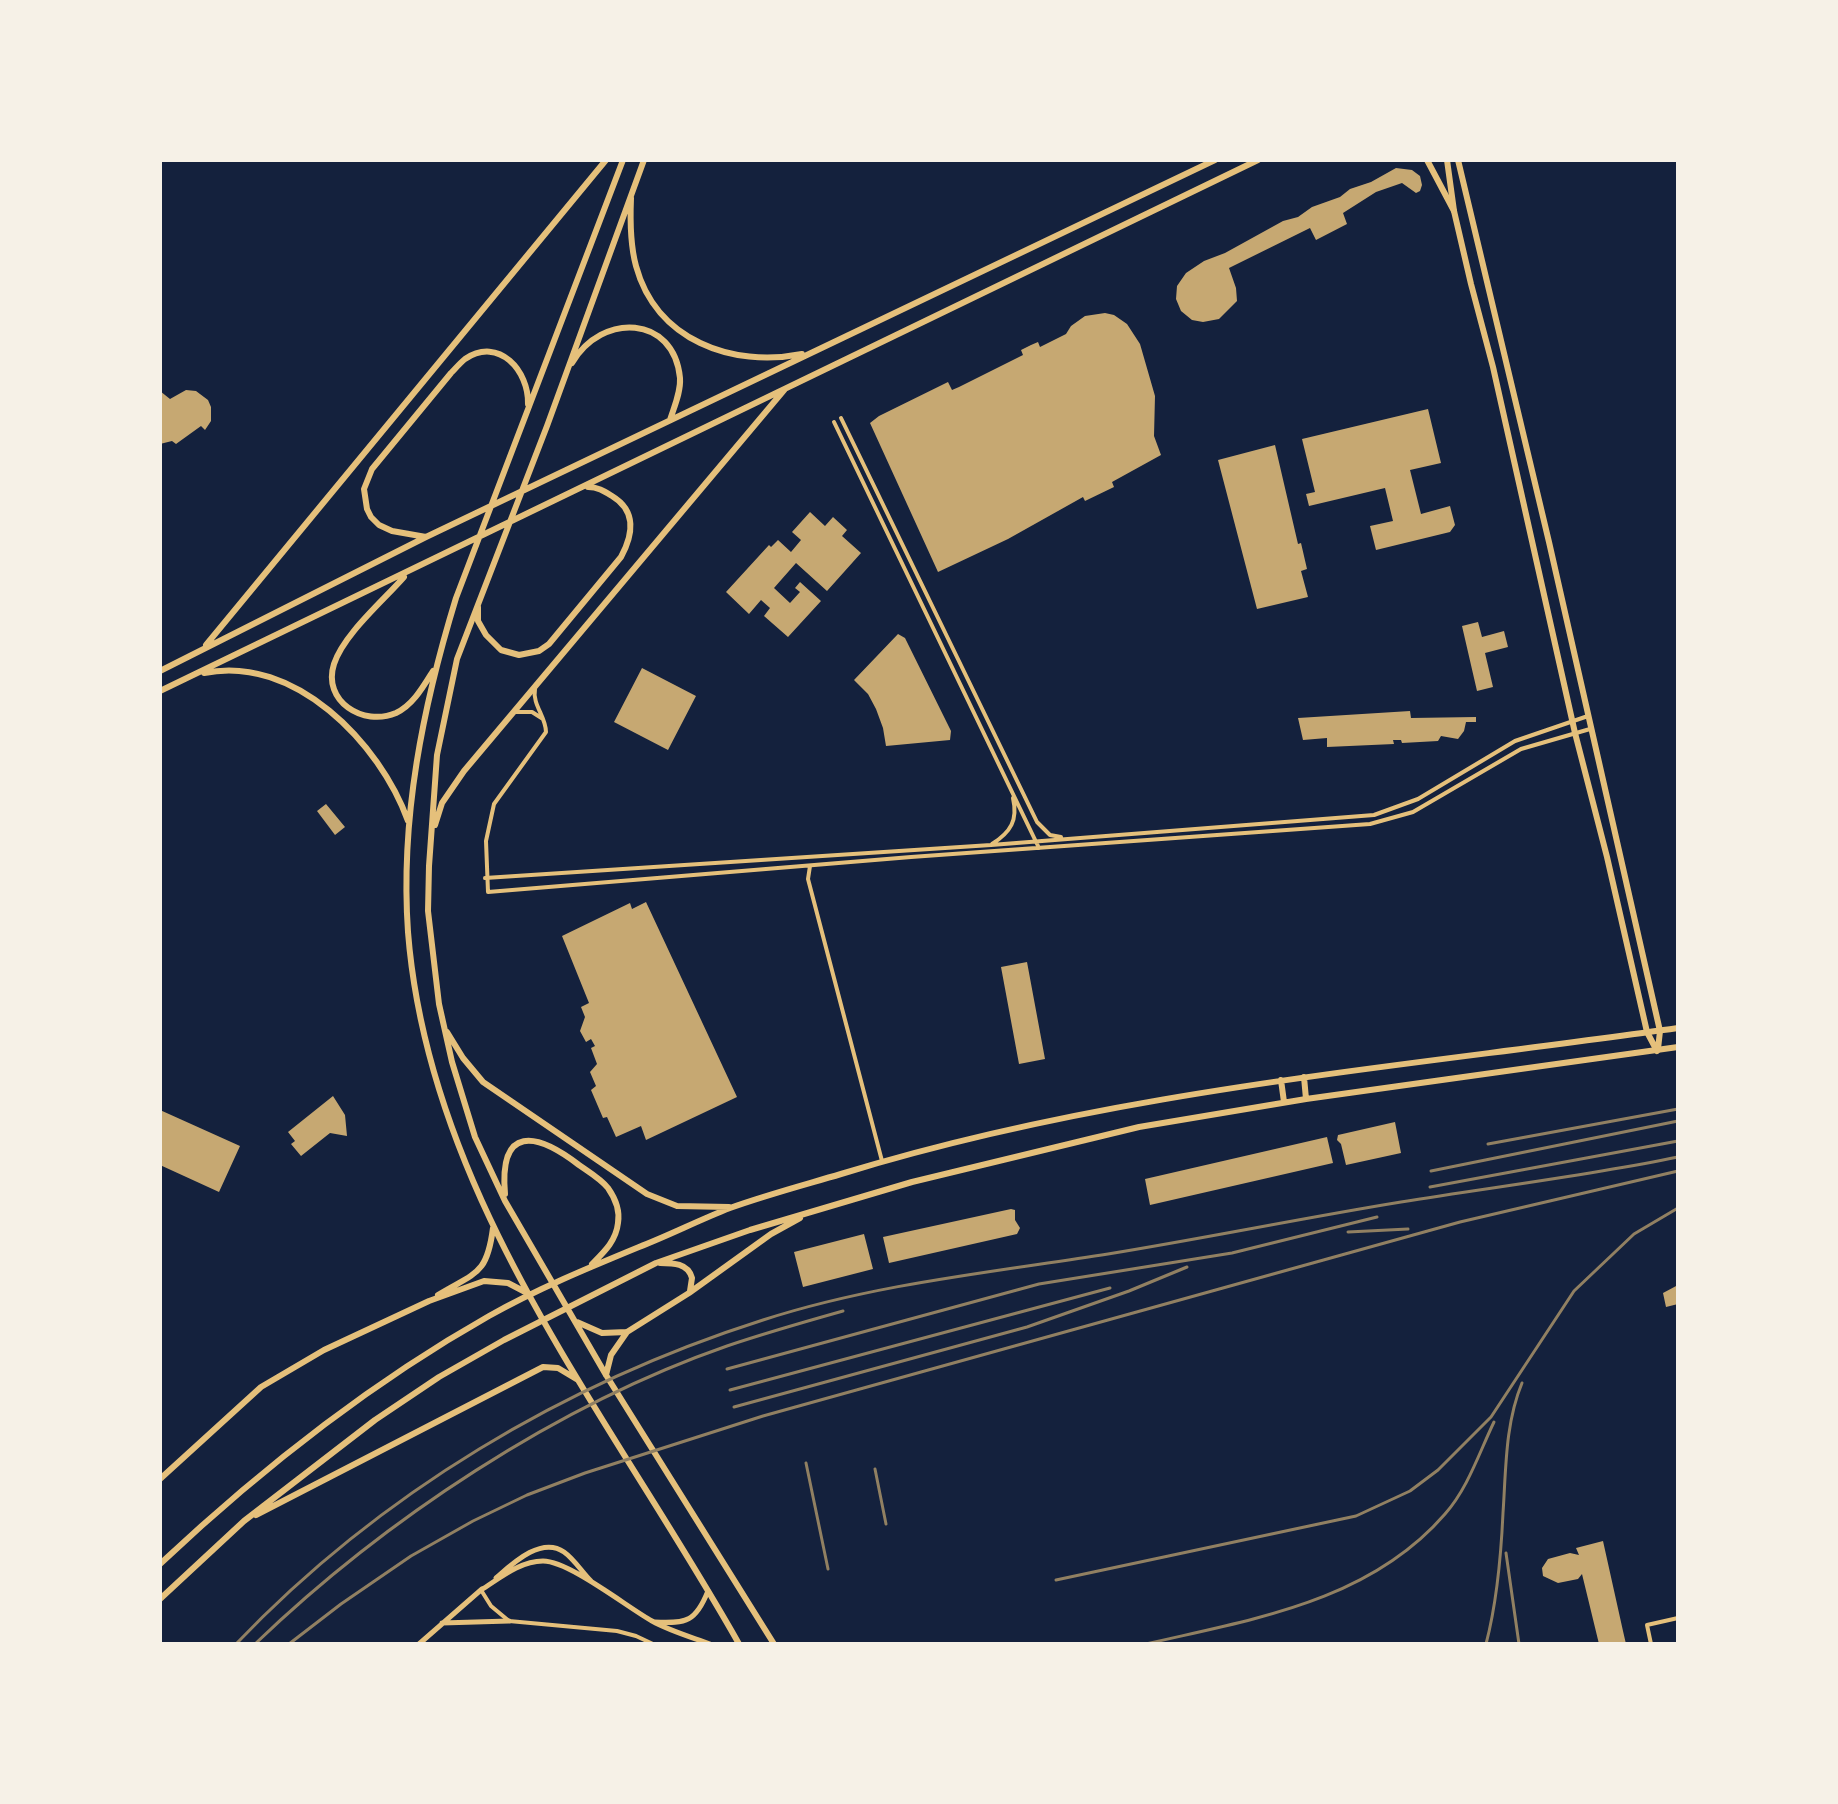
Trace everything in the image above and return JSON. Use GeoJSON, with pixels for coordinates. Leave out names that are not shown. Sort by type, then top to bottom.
{"type":"FeatureCollection","features":[{"type":"Feature","properties":{"kind":"main road"},"geometry":{"type":"LineString","coordinates":[[203,648],[606,160]]}},
{"type":"Feature","properties":{"kind":"main road"},"geometry":{"type":"LineString","coordinates":[[623,160],[456,598],[437,665],[423,724],[409,824],[408,933],[422,1026],[451,1129],[493,1226],[581,1382],[739,1644]]}},
{"type":"Feature","properties":{"kind":"main road"},"geometry":{"type":"LineString","coordinates":[[644,160],[547,426],[457,659],[444,715],[434,785],[428,911],[444,1027],[475,1137],[505,1201],[606,1375],[774,1644]]}},
{"type":"Feature","properties":{"kind":"main road"},"geometry":{"type":"LineString","coordinates":[[160,671],[426,537],[1215,160]]}},
{"type":"Feature","properties":{"kind":"main road"},"geometry":{"type":"LineString","coordinates":[[160,691],[1258,160]]}},
{"type":"Feature","properties":{"kind":"main road"},"geometry":{"type":"LineString","coordinates":[[1427,160],[1454,211]]}},
{"type":"Feature","properties":{"kind":"main road"},"geometry":{"type":"LineString","coordinates":[[1447,160],[1454,211],[1518,475],[1575,733],[1647,1032],[1657,1051]]}},
{"type":"Feature","properties":{"kind":"main road"},"geometry":{"type":"LineString","coordinates":[[1458,160],[1660,1031],[1657,1051]]}},
{"type":"Feature","properties":{"kind":"main road"},"geometry":{"type":"LineString","coordinates":[[631,192],[630,228],[637,269],[649,297],[673,326],[702,344],[741,356],[772,358],[814,352]]}},
{"type":"Feature","properties":{"kind":"main road"},"geometry":{"type":"LineString","coordinates":[[565,377],[578,353],[598,335],[612,328],[647,331],[671,351],[678,369],[679,389],[670,421]]}},
{"type":"Feature","properties":{"kind":"main road"},"geometry":{"type":"LineString","coordinates":[[426,537],[392,531],[371,517],[364,489],[372,469],[451,373],[474,355],[494,354],[518,367],[528,391],[528,409]]}},
{"type":"Feature","properties":{"kind":"main road"},"geometry":{"type":"LineString","coordinates":[[430,848],[442,803],[464,771],[786,387]]}},
{"type":"Feature","properties":{"kind":"main road"},"geometry":{"type":"LineString","coordinates":[[478,603],[478,621],[486,635],[501,650],[519,655],[529,654],[549,644],[621,557],[632,529],[624,505],[598,487],[585,487]]}},
{"type":"Feature","properties":{"kind":"main road"},"geometry":{"type":"LineString","coordinates":[[408,573],[344,644],[333,668],[334,690],[344,706],[355,712],[374,717],[386,716],[398,712],[412,701],[437,665]]}},
{"type":"Feature","properties":{"kind":"main road"},"geometry":{"type":"LineString","coordinates":[[192,676],[219,670],[255,672],[275,678],[322,706],[352,730],[369,751],[395,788],[409,824]]}},
{"type":"Feature","properties":{"kind":"main road"},"geometry":{"type":"LineString","coordinates":[[444,1027],[463,1058],[483,1082],[647,1194],[677,1206],[733,1207]]}},
{"type":"Feature","properties":{"kind":"main road"},"geometry":{"type":"LineString","coordinates":[[160,1564],[231,1499],[403,1369],[482,1321],[590,1266],[733,1207],[882,1161],[1067,1117],[1281,1080],[1678,1028]]}},
{"type":"Feature","properties":{"kind":"main road"},"geometry":{"type":"LineString","coordinates":[[160,1599],[244,1521],[375,1420],[439,1377],[504,1340],[656,1263],[813,1211],[979,1164],[1139,1127],[1284,1102],[1678,1047]]}},
{"type":"Feature","properties":{"kind":"main road"},"geometry":{"type":"LineString","coordinates":[[1304,1077],[1306,1099]]}},
{"type":"Feature","properties":{"kind":"main road"},"geometry":{"type":"LineString","coordinates":[[1281,1080],[1284,1102]]}},
{"type":"Feature","properties":{"kind":"main road"},"geometry":{"type":"LineString","coordinates":[[505,1201],[503,1167],[507,1156],[518,1143],[534,1140],[558,1149],[603,1182],[618,1208],[616,1235],[590,1266]]}},
{"type":"Feature","properties":{"kind":"main road"},"geometry":{"type":"LineString","coordinates":[[606,1375],[611,1355],[627,1332],[689,1293],[771,1234],[813,1211]]}},
{"type":"Feature","properties":{"kind":"main road"},"geometry":{"type":"LineString","coordinates":[[429,1301],[480,1269],[489,1253],[493,1226]]}},
{"type":"Feature","properties":{"kind":"main road"},"geometry":{"type":"LineString","coordinates":[[656,1263],[673,1263],[686,1268],[692,1278],[689,1293]]}},
{"type":"Feature","properties":{"kind":"main road"},"geometry":{"type":"LineString","coordinates":[[160,1479],[261,1387],[324,1350],[429,1301],[484,1281],[508,1283],[530,1295]]}},
{"type":"Feature","properties":{"kind":"main road"},"geometry":{"type":"LineString","coordinates":[[573,1320],[602,1333],[627,1332]]}},
{"type":"Feature","properties":{"kind":"main road"},"geometry":{"type":"LineString","coordinates":[[244,1521],[543,1367],[558,1368],[581,1382]]}},
{"type":"Feature","properties":{"kind":"street"},"geometry":{"type":"LineString","coordinates":[[841,418],[1040,827],[1050,835],[1076,839]]}},
{"type":"Feature","properties":{"kind":"street"},"geometry":{"type":"LineString","coordinates":[[834,422],[1011,792],[1039,841]]}},
{"type":"Feature","properties":{"kind":"street"},"geometry":{"type":"LineString","coordinates":[[535,689],[534,696],[545,720],[546,732],[494,804],[486,841],[485,878],[488,892],[1370,824],[1413,812],[1518,751],[1590,729]]}},
{"type":"Feature","properties":{"kind":"street"},"geometry":{"type":"LineString","coordinates":[[515,712],[532,712],[545,720]]}},
{"type":"Feature","properties":{"kind":"street"},"geometry":{"type":"LineString","coordinates":[[485,878],[1076,839],[1374,815],[1418,799],[1515,741],[1588,716]]}},
{"type":"Feature","properties":{"kind":"street"},"geometry":{"type":"LineString","coordinates":[[1515,741],[1518,751]]}},
{"type":"Feature","properties":{"kind":"street"},"geometry":{"type":"LineString","coordinates":[[991,845],[1010,830],[1016,812],[1011,792]]}},
{"type":"Feature","properties":{"kind":"street"},"geometry":{"type":"LineString","coordinates":[[1039,848],[1040,827]]}},
{"type":"Feature","properties":{"kind":"street"},"geometry":{"type":"LineString","coordinates":[[810,866],[808,879],[882,1161]]}},
{"type":"Feature","properties":{"kind":"street"},"geometry":{"type":"LineString","coordinates":[[593,873],[593,882]]}},
{"type":"Feature","properties":{"kind":"street"},"geometry":{"type":"LineString","coordinates":[[419,1644],[516,1560],[546,1548],[560,1549],[594,1584]]}},
{"type":"Feature","properties":{"kind":"street"},"geometry":{"type":"LineString","coordinates":[[481,1590],[516,1568],[540,1561],[560,1566],[594,1584],[653,1622],[710,1644]]}},
{"type":"Feature","properties":{"kind":"street"},"geometry":{"type":"LineString","coordinates":[[481,1590],[491,1606],[509,1621]]}},
{"type":"Feature","properties":{"kind":"street"},"geometry":{"type":"LineString","coordinates":[[653,1622],[688,1621],[698,1612],[708,1590]]}},
{"type":"Feature","properties":{"kind":"street"},"geometry":{"type":"LineString","coordinates":[[1651,1644],[1647,1625],[1678,1618]]}},
{"type":"Feature","properties":{"kind":"street"},"geometry":{"type":"LineString","coordinates":[[441,1623],[509,1621],[617,1631],[653,1644]]}},
{"type":"Feature","properties":{"kind":"building"},"geometry":{"type":"Polygon","coordinates":[[[1396,168],[1412,170],[1420,176],[1420,191],[1416,193],[1402,183],[1376,192],[1343,213],[1347,224],[1316,240],[1310,228],[1229,268],[1237,301],[1219,319],[1203,322],[1192,320],[1181,311],[1176,299],[1177,286],[1186,273],[1204,261],[1396,168]]]}},
{"type":"Feature","properties":{"kind":"building"},"geometry":{"type":"Polygon","coordinates":[[[1105,313],[1127,324],[1140,344],[1155,396],[1154,436],[1161,455],[1112,482],[1114,487],[1085,501],[1083,497],[1008,539],[938,572],[870,423],[948,382],[952,390],[1023,355],[1021,350],[1031,345],[1038,342],[1040,347],[1066,334],[1085,316],[1105,313]]]}},
{"type":"Feature","properties":{"kind":"building"},"geometry":{"type":"Polygon","coordinates":[[[186,390],[196,391],[208,400],[211,421],[205,430],[201,426],[176,444],[172,441],[160,444],[160,391],[170,399],[186,390]]]}},
{"type":"Feature","properties":{"kind":"building"},"geometry":{"type":"Polygon","coordinates":[[[1428,409],[1441,463],[1410,470],[1421,514],[1450,506],[1455,525],[1450,532],[1376,550],[1370,526],[1393,521],[1385,488],[1309,506],[1306,494],[1315,492],[1302,439],[1428,409]]]}},
{"type":"Feature","properties":{"kind":"building"},"geometry":{"type":"Polygon","coordinates":[[[1275,445],[1298,544],[1301,543],[1307,569],[1301,571],[1308,597],[1257,609],[1218,460],[1275,445]]]}},
{"type":"Feature","properties":{"kind":"building"},"geometry":{"type":"Polygon","coordinates":[[[810,512],[825,526],[833,517],[847,530],[842,536],[861,553],[827,591],[796,563],[774,588],[790,603],[800,592],[795,588],[800,582],[821,601],[788,637],[764,616],[770,608],[761,600],[749,614],[726,592],[769,545],[771,547],[778,540],[791,552],[801,540],[792,532],[810,512]]]}},
{"type":"Feature","properties":{"kind":"building"},"geometry":{"type":"Polygon","coordinates":[[[1478,622],[1482,637],[1504,631],[1508,647],[1485,653],[1493,687],[1477,691],[1462,626],[1478,622]]]}},
{"type":"Feature","properties":{"kind":"building"},"geometry":{"type":"Polygon","coordinates":[[[898,634],[905,638],[951,731],[950,740],[886,746],[876,709],[868,694],[854,680],[898,634]]]}},
{"type":"Feature","properties":{"kind":"building"},"geometry":{"type":"Polygon","coordinates":[[[642,668],[696,696],[668,750],[614,722],[642,668]]]}},
{"type":"Feature","properties":{"kind":"building"},"geometry":{"type":"Polygon","coordinates":[[[1410,711],[1411,718],[1476,717],[1476,722],[1466,722],[1458,739],[1441,736],[1438,741],[1402,743],[1401,740],[1393,740],[1394,744],[1327,747],[1327,738],[1303,740],[1298,718],[1410,711]]]}},
{"type":"Feature","properties":{"kind":"building"},"geometry":{"type":"Polygon","coordinates":[[[326,804],[345,827],[335,835],[317,811],[326,804]]]}},
{"type":"Feature","properties":{"kind":"building"},"geometry":{"type":"Polygon","coordinates":[[[646,902],[737,1097],[646,1140],[641,1126],[616,1137],[607,1117],[603,1118],[591,1090],[596,1086],[590,1072],[597,1064],[591,1048],[595,1046],[591,1039],[586,1042],[580,1031],[585,1017],[581,1007],[589,1003],[562,936],[630,903],[632,909],[646,902]]]}},
{"type":"Feature","properties":{"kind":"building"},"geometry":{"type":"Polygon","coordinates":[[[1027,962],[1045,1059],[1019,1064],[1001,967],[1027,962]]]}},
{"type":"Feature","properties":{"kind":"building"},"geometry":{"type":"Polygon","coordinates":[[[333,1096],[345,1115],[347,1136],[330,1133],[301,1156],[291,1144],[295,1141],[288,1132],[333,1096]]]}},
{"type":"Feature","properties":{"kind":"building"},"geometry":{"type":"Polygon","coordinates":[[[160,1110],[240,1146],[219,1192],[160,1165],[160,1110]]]}},
{"type":"Feature","properties":{"kind":"building"},"geometry":{"type":"Polygon","coordinates":[[[1395,1122],[1401,1153],[1346,1165],[1338,1135],[1395,1122]]]}},
{"type":"Feature","properties":{"kind":"building"},"geometry":{"type":"Polygon","coordinates":[[[1327,1137],[1333,1163],[1150,1205],[1145,1179],[1327,1137]]]}},
{"type":"Feature","properties":{"kind":"building"},"geometry":{"type":"Polygon","coordinates":[[[1015,1210],[1015,1220],[1020,1228],[1017,1234],[889,1263],[883,1237],[1015,1210]]]}},
{"type":"Feature","properties":{"kind":"building"},"geometry":{"type":"Polygon","coordinates":[[[864,1234],[873,1269],[803,1287],[794,1252],[864,1234]]]}},
{"type":"Feature","properties":{"kind":"building"},"geometry":{"type":"Polygon","coordinates":[[[1678,1285],[1678,1304],[1666,1307],[1663,1293],[1678,1285]]]}},
{"type":"Feature","properties":{"kind":"building"},"geometry":{"type":"Polygon","coordinates":[[[1603,1541],[1626,1644],[1599,1644],[1582,1574],[1578,1579],[1558,1583],[1543,1576],[1542,1568],[1548,1559],[1570,1553],[1579,1555],[1576,1548],[1603,1541]]]}},
{"type":"Feature","properties":{"kind":"railway"},"geometry":{"type":"LineString","coordinates":[[1488,1144],[1678,1109]]}},
{"type":"Feature","properties":{"kind":"railway"},"geometry":{"type":"LineString","coordinates":[[1431,1171],[1678,1121]]}},
{"type":"Feature","properties":{"kind":"railway"},"geometry":{"type":"LineString","coordinates":[[1430,1187],[1678,1141]]}},
{"type":"Feature","properties":{"kind":"railway"},"geometry":{"type":"LineString","coordinates":[[236,1644],[292,1589],[351,1539],[479,1449],[547,1410],[617,1376],[763,1320],[848,1297],[934,1280],[1108,1254],[1364,1208],[1678,1157]]}},
{"type":"Feature","properties":{"kind":"railway"},"geometry":{"type":"LineString","coordinates":[[289,1644],[411,1556],[527,1495],[585,1473],[763,1416],[1460,1222],[1678,1171]]}},
{"type":"Feature","properties":{"kind":"railway"},"geometry":{"type":"LineString","coordinates":[[1056,1580],[1356,1516],[1410,1491],[1438,1470],[1491,1417],[1574,1291],[1634,1234],[1678,1208]]}},
{"type":"Feature","properties":{"kind":"railway"},"geometry":{"type":"LineString","coordinates":[[727,1369],[1039,1284],[1232,1253],[1377,1217]]}},
{"type":"Feature","properties":{"kind":"railway"},"geometry":{"type":"LineString","coordinates":[[1348,1232],[1408,1229]]}},
{"type":"Feature","properties":{"kind":"railway"},"geometry":{"type":"LineString","coordinates":[[734,1407],[1027,1327],[1187,1267]]}},
{"type":"Feature","properties":{"kind":"railway"},"geometry":{"type":"LineString","coordinates":[[730,1390],[1110,1288]]}},
{"type":"Feature","properties":{"kind":"railway"},"geometry":{"type":"LineString","coordinates":[[255,1644],[359,1553],[416,1511],[537,1434],[663,1371],[741,1341],[843,1311]]}},
{"type":"Feature","properties":{"kind":"railway"},"geometry":{"type":"LineString","coordinates":[[1486,1644],[1498,1579],[1509,1431],[1522,1383]]}},
{"type":"Feature","properties":{"kind":"railway"},"geometry":{"type":"LineString","coordinates":[[1146,1644],[1227,1626],[1307,1603],[1381,1568],[1415,1544],[1453,1504],[1467,1482],[1494,1422]]}},
{"type":"Feature","properties":{"kind":"railway"},"geometry":{"type":"LineString","coordinates":[[806,1463],[828,1569]]}},
{"type":"Feature","properties":{"kind":"railway"},"geometry":{"type":"LineString","coordinates":[[875,1469],[886,1524]]}},
{"type":"Feature","properties":{"kind":"railway"},"geometry":{"type":"LineString","coordinates":[[1506,1553],[1519,1644]]}}]}
